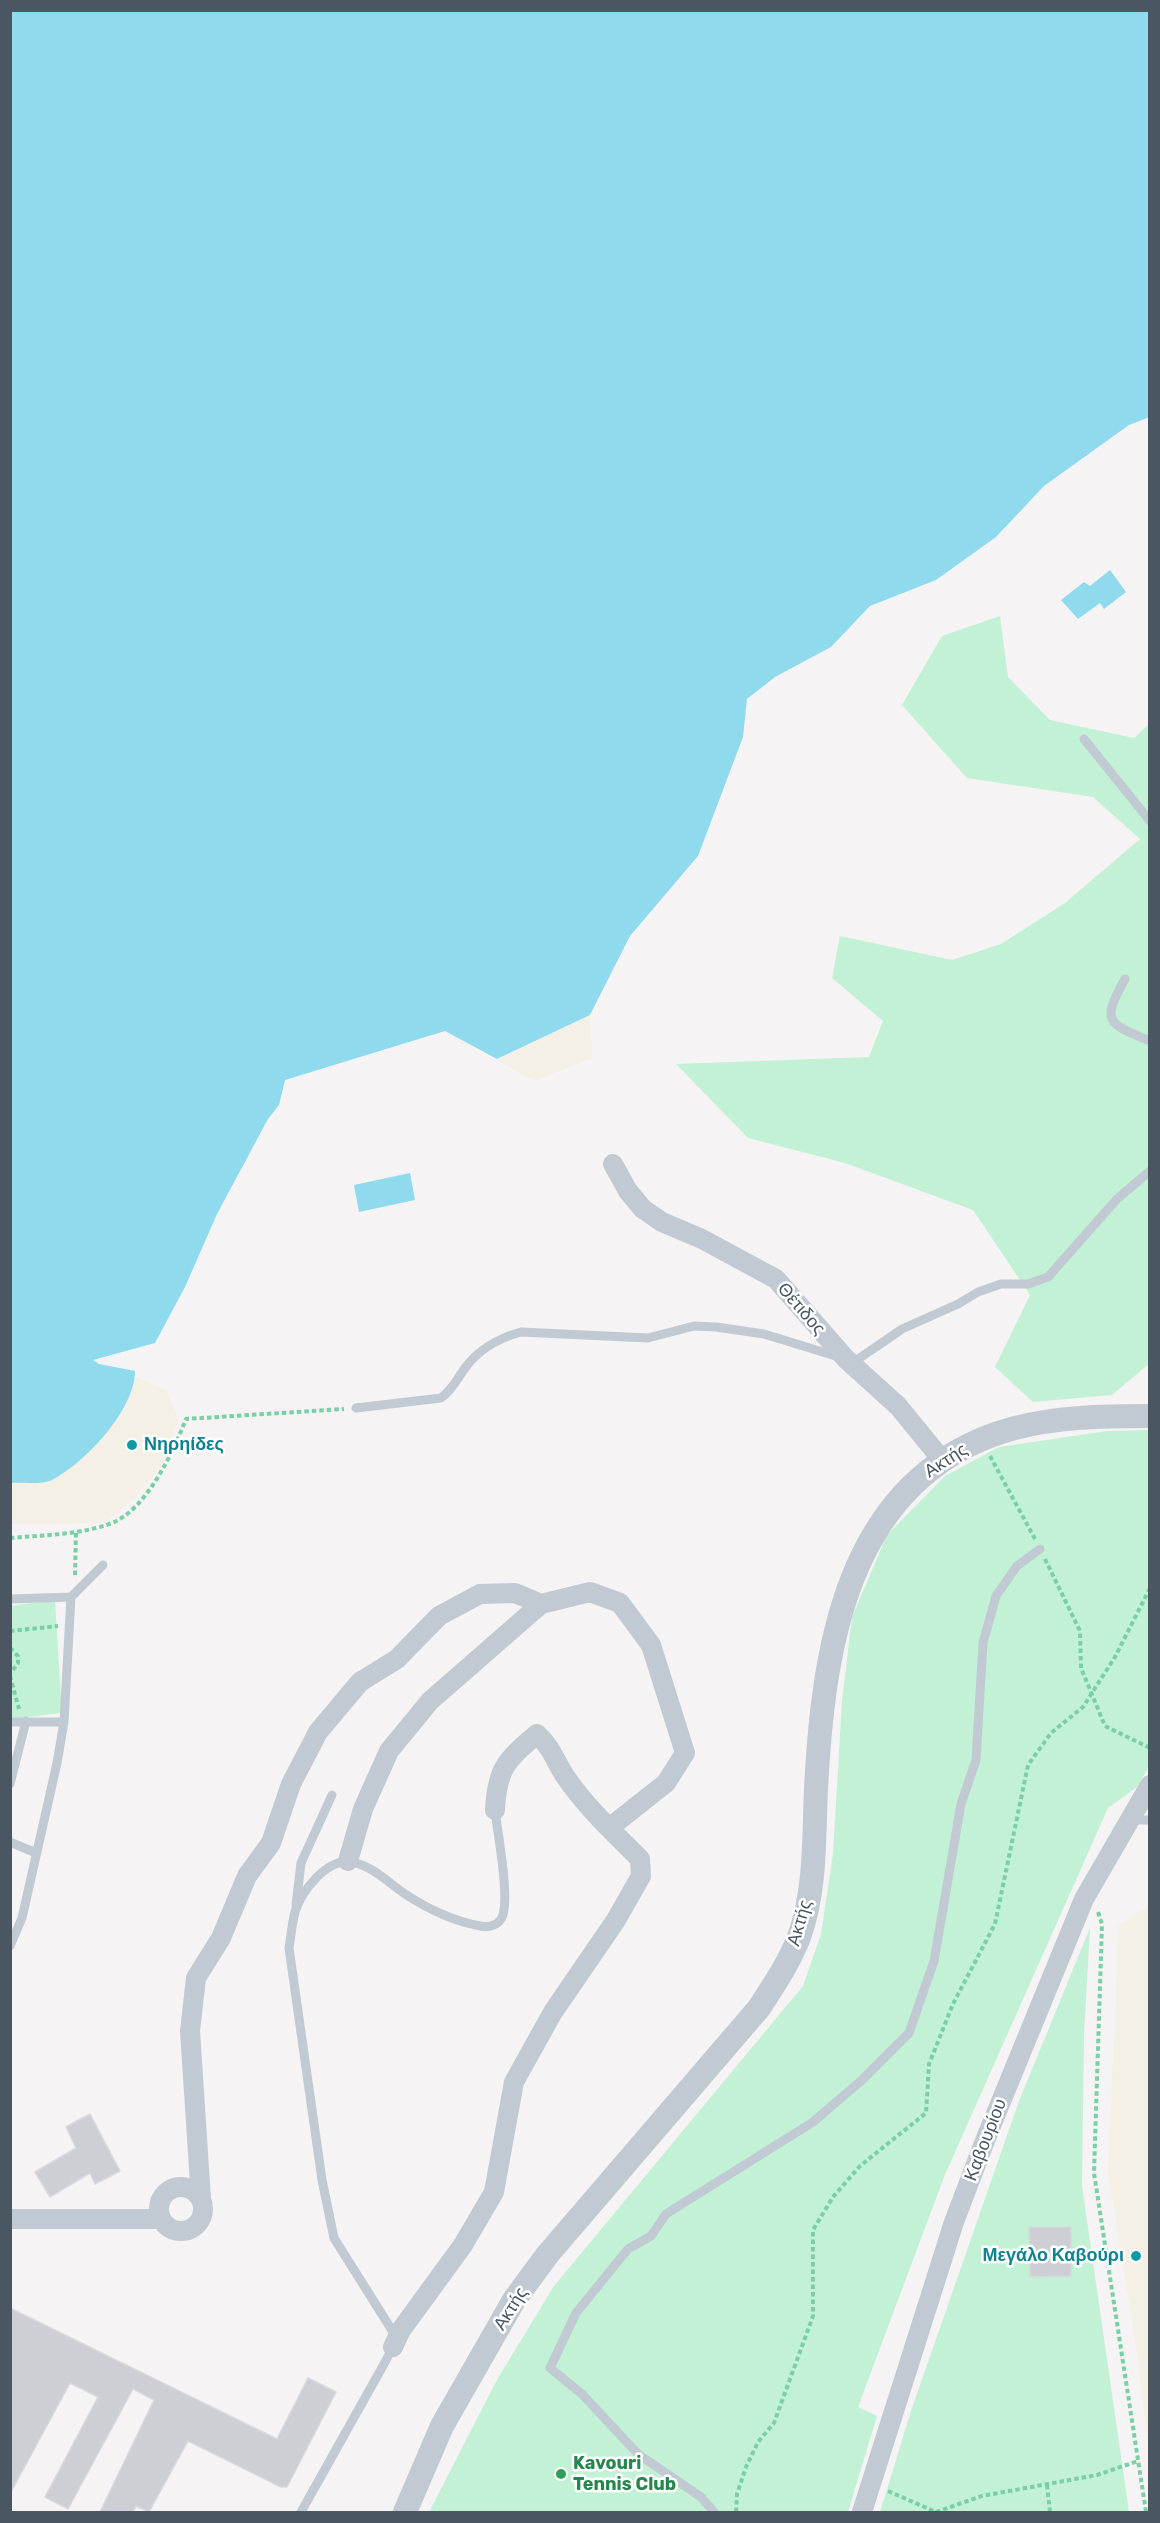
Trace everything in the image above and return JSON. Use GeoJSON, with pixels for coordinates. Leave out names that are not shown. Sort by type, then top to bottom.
{"type":"FeatureCollection","features":[{"type":"Feature","properties":{"kind":"street","name":"Θέτιδος"},"geometry":{"type":"LineString","coordinates":[[613,1164],[628,1191],[643,1209],[662,1222],[702,1239],[776,1280],[849,1361],[898,1406],[943,1461]]}},
{"type":"Feature","properties":{"kind":"street","name":"Ακτής"},"geometry":{"type":"LineString","coordinates":[[405,2512],[442,2426],[514,2300],[548,2254],[759,2008],[785,1969],[800,1936],[809,1896],[814,1848],[817,1769],[838,1617],[852,1575],[877,1530],[905,1490],[943,1461],[982,1439],[1064,1418],[1149,1416]]}},
{"type":"Feature","properties":{"kind":"street"},"geometry":{"type":"LineString","coordinates":[[348,1861],[363,1809],[389,1751],[430,1701],[540,1604],[590,1592],[620,1603],[651,1646],[685,1752],[666,1783],[609,1828]]}},
{"type":"Feature","properties":{"kind":"street"},"geometry":{"type":"LineString","coordinates":[[10,2219],[161,2219],[173,2230],[189,2230],[202,2217],[190,2031],[196,1978],[221,1938],[247,1876],[271,1843],[291,1784],[318,1732],[360,1682],[397,1659],[439,1616],[480,1594],[514,1593],[540,1604]]}},
{"type":"Feature","properties":{"kind":"street"},"geometry":{"type":"LineString","coordinates":[[393,2347],[401,2330],[463,2245],[494,2192],[514,2082],[553,2012],[616,1920],[641,1876],[640,1859],[609,1828],[565,1775],[552,1748],[537,1734],[512,1755],[496,1782],[495,1810]]}},
{"type":"Feature","properties":{"kind":"street","name":"Καβουρίου"},"geometry":{"type":"LineString","coordinates":[[862,2512],[954,2222],[1084,1899],[1149,1785]]}},
{"type":"Feature","properties":{"kind":"street"},"geometry":{"type":"LineString","coordinates":[[161,2219],[160,2202],[171,2189],[188,2188],[201,2199]]}},
{"type":"Feature","properties":{"kind":"lane"},"geometry":{"type":"LineString","coordinates":[[1083,739],[1149,821]]}},
{"type":"Feature","properties":{"kind":"lane"},"geometry":{"type":"LineString","coordinates":[[1125,979],[1110,1006],[1110,1018],[1117,1026],[1149,1041]]}},
{"type":"Feature","properties":{"kind":"lane"},"geometry":{"type":"LineString","coordinates":[[356,1408],[441,1398],[451,1390],[466,1367],[481,1352],[501,1337],[521,1332],[648,1338],[694,1326],[716,1327],[765,1334],[849,1361],[902,1329],[958,1304],[978,1292],[1000,1284],[1028,1284],[1048,1277],[1117,1199],[1149,1171]]}},
{"type":"Feature","properties":{"kind":"lane"},"geometry":{"type":"LineString","coordinates":[[714,2512],[701,2498],[639,2454],[582,2394],[550,2368],[576,2313],[628,2249],[651,2236],[666,2214],[813,2122],[862,2080],[909,2033],[934,1961],[961,1804],[976,1760],[983,1643],[996,1596],[1017,1566],[1040,1549]]}},
{"type":"Feature","properties":{"kind":"lane"},"geometry":{"type":"LineString","coordinates":[[10,1946],[22,1918],[64,1722],[71,1597],[103,1564]]}},
{"type":"Feature","properties":{"kind":"lane"},"geometry":{"type":"LineString","coordinates":[[10,1599],[71,1597]]}},
{"type":"Feature","properties":{"kind":"lane"},"geometry":{"type":"LineString","coordinates":[[10,1722],[24,1720],[64,1722]]}},
{"type":"Feature","properties":{"kind":"lane"},"geometry":{"type":"LineString","coordinates":[[10,1784],[24,1720]]}},
{"type":"Feature","properties":{"kind":"lane"},"geometry":{"type":"LineString","coordinates":[[301,2512],[393,2347],[393,2332],[384,2314],[334,2238],[322,2180],[290,1958],[289,1948],[301,1863],[332,1795]]}},
{"type":"Feature","properties":{"kind":"lane"},"geometry":{"type":"LineString","coordinates":[[296,1910],[308,1889],[323,1871],[348,1861],[364,1866],[431,1909],[466,1924],[486,1927],[496,1924],[502,1918],[504,1893],[495,1810]]}},
{"type":"Feature","properties":{"kind":"lane"},"geometry":{"type":"LineString","coordinates":[[1129,1820],[1149,1820]]}},
{"type":"Feature","properties":{"kind":"lane"},"geometry":{"type":"LineString","coordinates":[[10,1842],[36,1853]]}},
{"type":"Feature","properties":{"kind":"path"},"geometry":{"type":"LineString","coordinates":[[10,1538],[76,1532],[114,1522],[139,1502],[158,1478],[186,1419],[356,1408]]}},
{"type":"Feature","properties":{"kind":"path"},"geometry":{"type":"LineString","coordinates":[[982,1439],[1080,1631],[1081,1668],[1105,1726],[1149,1749]]}},
{"type":"Feature","properties":{"kind":"path"},"geometry":{"type":"LineString","coordinates":[[736,2512],[737,2494],[746,2467],[758,2442],[774,2423],[813,2316],[813,2230],[833,2197],[860,2166],[926,2113],[929,2064],[953,2004],[995,1924],[1028,1765],[1051,1733],[1083,1707],[1115,1657],[1149,1587]]}},
{"type":"Feature","properties":{"kind":"path"},"geometry":{"type":"LineString","coordinates":[[10,1631],[64,1626]]}},
{"type":"Feature","properties":{"kind":"path"},"geometry":{"type":"LineString","coordinates":[[10,1648],[18,1656],[18,1663],[10,1675],[24,1720]]}},
{"type":"Feature","properties":{"kind":"path"},"geometry":{"type":"LineString","coordinates":[[1084,1899],[1097,1911],[1102,1924],[1094,2173],[1146,2512]]}},
{"type":"Feature","properties":{"kind":"path"},"geometry":{"type":"LineString","coordinates":[[871,2484],[936,2512],[982,2496],[1097,2475],[1139,2461]]}},
{"type":"Feature","properties":{"kind":"path"},"geometry":{"type":"LineString","coordinates":[[1047,2485],[1050,2512]]}},
{"type":"Feature","properties":{"kind":"green space"},"geometry":{"type":"Polygon","coordinates":[[[1000,616],[1008,677],[1050,720],[1134,738],[1149,724],[1149,1364],[1112,1395],[1033,1402],[995,1367],[1030,1295],[973,1210],[845,1163],[748,1138],[676,1064],[869,1057],[883,1021],[832,978],[840,936],[952,960],[1001,944],[1065,903],[1140,839],[1093,797],[967,778],[902,705],[942,636],[1000,616]]]}},
{"type":"Feature","properties":{"kind":"green space"},"geometry":{"type":"Polygon","coordinates":[[[1149,1430],[1149,1766],[1137,1787],[1108,1808],[944,2177],[858,2407],[877,2416],[848,2512],[429,2512],[498,2378],[554,2286],[803,1986],[821,1934],[833,1854],[842,1701],[852,1617],[887,1535],[945,1476],[999,1447],[1107,1431],[1149,1430]]]}},
{"type":"Feature","properties":{"kind":"green space"},"geometry":{"type":"Polygon","coordinates":[[[55,1600],[62,1713],[11,1719],[10,1606],[55,1600]]]}},
{"type":"Feature","properties":{"kind":"green space"},"geometry":{"type":"Polygon","coordinates":[[[1090,1928],[1084,2035],[1082,2186],[1129,2512],[880,2512],[911,2411],[1019,2101],[1090,1928]]]}},
{"type":"Feature","properties":{"kind":"sand"},"geometry":{"type":"Polygon","coordinates":[[[590,1015],[592,1058],[534,1081],[497,1060],[590,1015]]]}},
{"type":"Feature","properties":{"kind":"sand","name":"Νηρηίδες"},"geometry":{"type":"Polygon","coordinates":[[[135,1377],[166,1390],[179,1420],[159,1470],[134,1499],[105,1523],[11,1524],[11,1483],[51,1481],[81,1458],[122,1416],[135,1377]]]}},
{"type":"Feature","properties":{"kind":"sand","name":"Μεγάλο Καβούρι"},"geometry":{"type":"Polygon","coordinates":[[[1149,1905],[1149,2453],[1135,2339],[1108,2173],[1119,1925],[1149,1905]]]}},
{"type":"Feature","properties":{"kind":"water"},"geometry":{"type":"Polygon","coordinates":[[[11,10],[1149,11],[1150,417],[1129,425],[1044,486],[996,537],[936,580],[870,606],[831,647],[775,677],[747,699],[743,737],[698,856],[630,936],[590,1015],[497,1059],[445,1031],[285,1080],[279,1105],[268,1119],[217,1214],[185,1287],[155,1343],[93,1360],[99,1364],[135,1371],[133,1386],[127,1402],[117,1418],[93,1448],[65,1472],[48,1482],[32,1483],[11,1483],[11,10]]]}},
{"type":"Feature","properties":{"kind":"water"},"geometry":{"type":"Polygon","coordinates":[[[1110,570],[1126,592],[1104,609],[1100,603],[1078,619],[1061,600],[1084,582],[1090,586],[1110,570]]]}},
{"type":"Feature","properties":{"kind":"water"},"geometry":{"type":"Polygon","coordinates":[[[410,1173],[415,1200],[359,1212],[354,1185],[410,1173]]]}},
{"type":"Feature","properties":{"kind":"building"},"geometry":{"type":"Polygon","coordinates":[[[90,2114],[120,2171],[95,2184],[90,2173],[50,2197],[35,2172],[76,2148],[66,2127],[90,2114]]]}},
{"type":"Feature","properties":{"kind":"building"},"geometry":{"type":"Polygon","coordinates":[[[1029,2227],[1071,2227],[1071,2276],[1030,2277],[1029,2227]]]}},
{"type":"Feature","properties":{"kind":"building"},"geometry":{"type":"Polygon","coordinates":[[[10,2308],[277,2439],[308,2378],[336,2392],[287,2487],[281,2487],[188,2441],[149,2512],[136,2506],[133,2512],[100,2512],[154,2400],[133,2389],[68,2509],[45,2497],[98,2397],[70,2383],[10,2494],[10,2308]]]}},
{"type":"Feature","properties":{"kind":"place","name":"Νηρηίδες"},"geometry":{"type":"Point","coordinates":[132,1445]}},
{"type":"Feature","properties":{"kind":"place","name":"Μεγάλο Καβούρι"},"geometry":{"type":"Point","coordinates":[1136,2256]}},
{"type":"Feature","properties":{"kind":"place","name":"Kavouri Tennis Club"},"geometry":{"type":"Point","coordinates":[561,2474]}}]}
